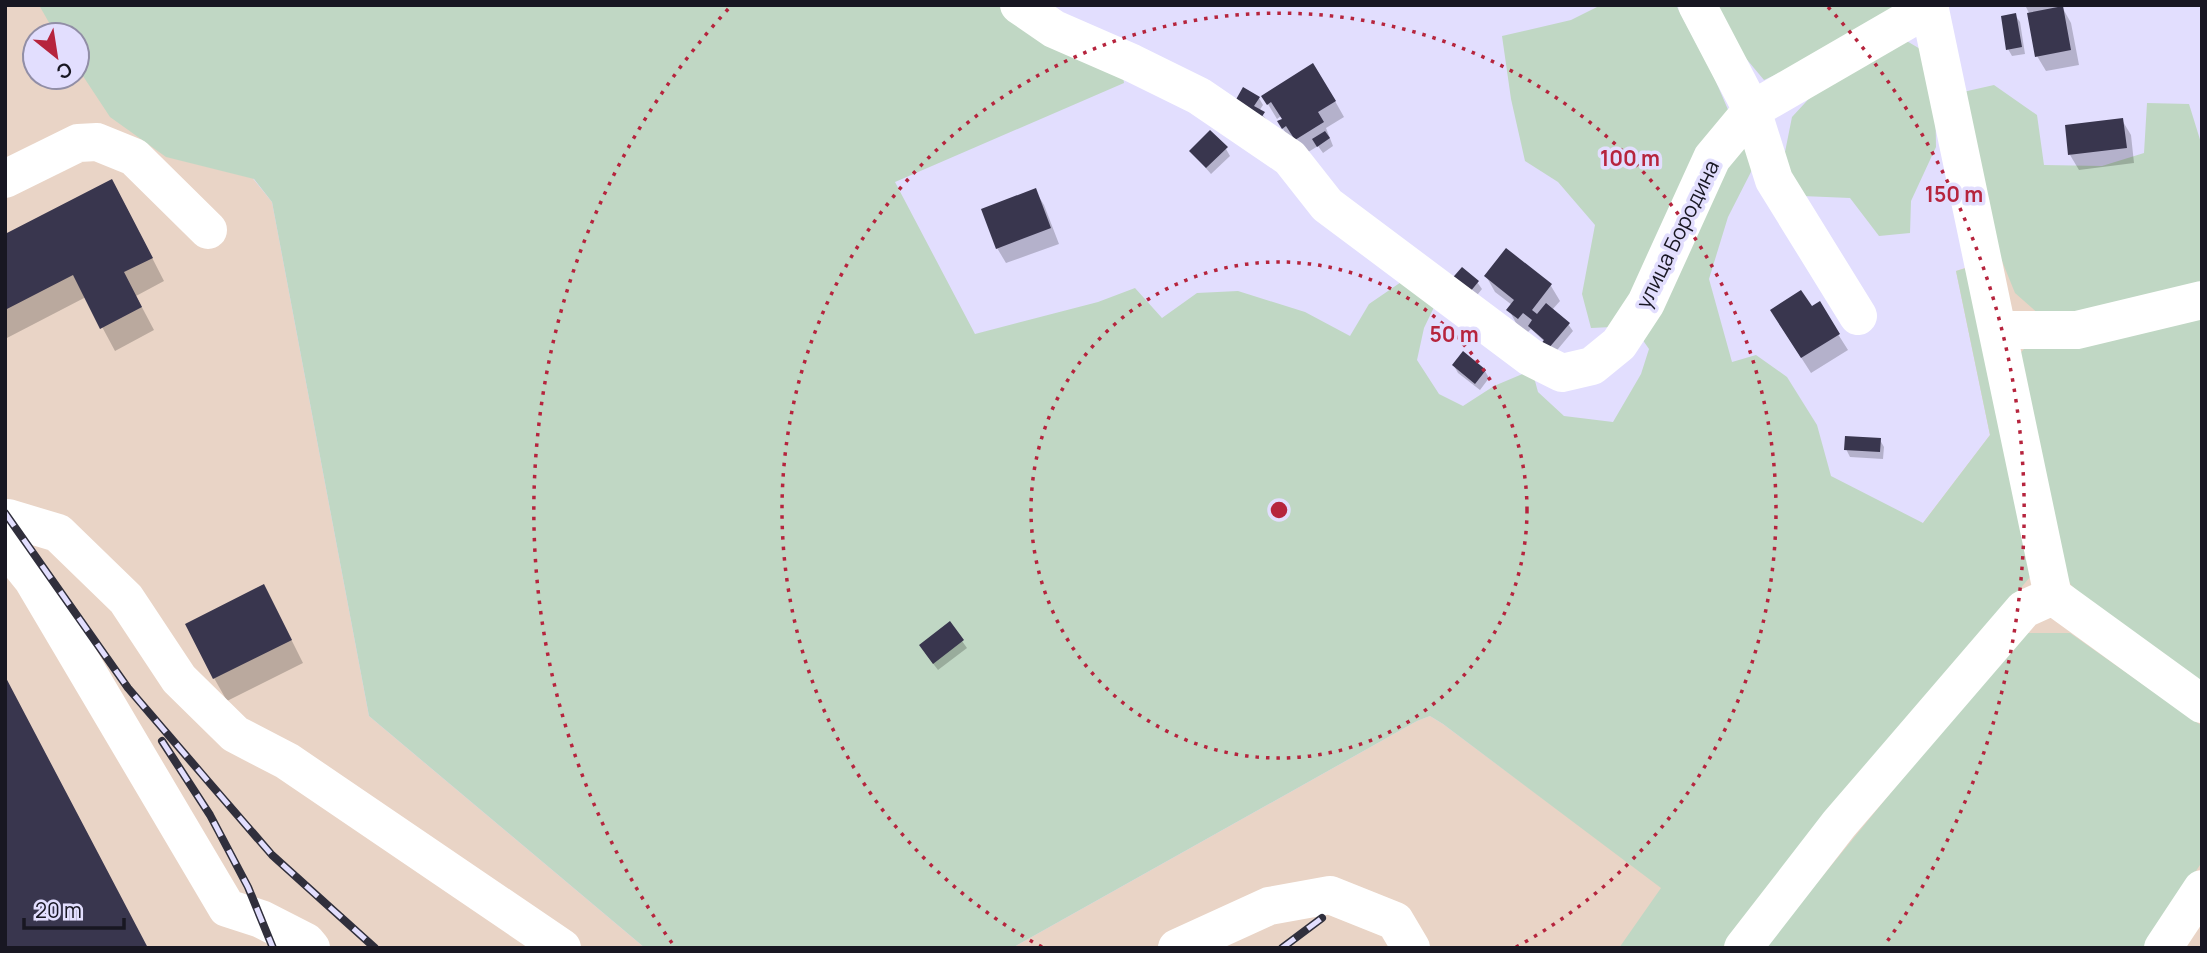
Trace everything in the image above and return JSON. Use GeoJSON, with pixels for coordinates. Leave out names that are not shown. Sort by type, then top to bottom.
{"type":"FeatureCollection","features":[{"type":"Feature","properties":{"kind":"street","name":"улица Бородина"},"geometry":{"type":"LineString","coordinates":[[1019,5],[1054,29],[1199,96],[1290,158],[1327,205],[1530,358],[1562,373],[1592,366],[1619,344],[1646,303],[1712,158],[1752,110]]}},
{"type":"Feature","properties":{"kind":"street"},"geometry":{"type":"LineString","coordinates":[[1697,5],[1752,110],[1774,180],[1858,316]]}},
{"type":"Feature","properties":{"kind":"street"},"geometry":{"type":"LineString","coordinates":[[1752,110],[1929,6],[2053,596],[2202,704]]}},
{"type":"Feature","properties":{"kind":"street"},"geometry":{"type":"LineString","coordinates":[[5,179],[78,143],[97,142],[134,157],[208,230]]}},
{"type":"Feature","properties":{"kind":"street"},"geometry":{"type":"LineString","coordinates":[[1998,330],[2077,330],[2202,300]]}},
{"type":"Feature","properties":{"kind":"street"},"geometry":{"type":"LineString","coordinates":[[5,520],[8,518],[58,533],[126,599],[179,679],[235,734],[287,761],[562,948]]}},
{"type":"Feature","properties":{"kind":"street"},"geometry":{"type":"LineString","coordinates":[[5,545],[33,580],[227,908],[261,919],[306,942],[312,948]]}},
{"type":"Feature","properties":{"kind":"street"},"geometry":{"type":"LineString","coordinates":[[1743,948],[1839,824],[2024,609],[2053,596]]}},
{"type":"Feature","properties":{"kind":"street"},"geometry":{"type":"LineString","coordinates":[[2163,948],[2202,889]]}},
{"type":"Feature","properties":{"kind":"street"},"geometry":{"type":"LineString","coordinates":[[1177,948],[1269,906],[1330,895],[1395,921],[1411,948]]}},
{"type":"Feature","properties":{"kind":"shaded area"},"geometry":{"type":"Polygon","coordinates":[[[5,5],[159,5],[138,36],[272,202],[369,716],[645,948],[5,948],[5,5]]]}},
{"type":"Feature","properties":{"kind":"shaded area"},"geometry":{"type":"Polygon","coordinates":[[[2000,256],[2202,287],[2202,948],[1012,948],[1430,716],[1657,884],[1821,657],[1990,435],[1956,271],[2000,256]]]}},
{"type":"Feature","properties":{"kind":"green space"},"geometry":{"type":"Polygon","coordinates":[[[39,5],[1039,5],[1119,49],[1124,83],[895,182],[975,334],[1098,302],[1135,288],[1162,318],[1197,293],[1238,291],[1305,312],[1350,336],[1369,304],[1407,278],[1437,301],[1424,328],[1417,360],[1439,394],[1463,406],[1494,386],[1532,370],[1538,392],[1564,416],[1613,422],[1641,374],[1649,349],[1633,326],[1591,328],[1582,294],[1595,225],[1558,182],[1525,161],[1511,99],[1502,36],[1571,20],[1601,5],[1676,5],[1714,77],[1753,168],[1728,217],[1709,279],[1732,362],[1756,355],[1787,377],[1817,425],[1831,476],[1923,523],[1990,435],[1956,271],[1973,266],[2036,570],[1807,840],[1722,948],[1619,948],[1661,888],[1430,716],[1012,948],[645,948],[369,716],[272,202],[254,179],[166,157],[110,117],[91,88],[91,21],[48,21],[39,5]]]}},
{"type":"Feature","properties":{"kind":"green space"},"geometry":{"type":"Polygon","coordinates":[[[1715,5],[1901,5],[1802,63],[1764,80],[1728,37],[1715,5]]]}},
{"type":"Feature","properties":{"kind":"green space"},"geometry":{"type":"Polygon","coordinates":[[[1905,40],[1927,53],[1935,84],[1936,147],[1911,201],[1910,233],[1879,236],[1850,198],[1802,196],[1783,162],[1792,117],[1816,91],[1905,40]]]}},
{"type":"Feature","properties":{"kind":"green space"},"geometry":{"type":"Polygon","coordinates":[[[1994,85],[2037,115],[2044,165],[2102,166],[2144,153],[2147,103],[2189,104],[2202,146],[2202,287],[2080,318],[2041,316],[2015,293],[2000,256],[1963,92],[1994,85]]]}},
{"type":"Feature","properties":{"kind":"green space"},"geometry":{"type":"Polygon","coordinates":[[[2202,304],[2202,682],[2087,600],[2071,585],[2058,562],[2018,356],[2030,342],[2202,304]]]}},
{"type":"Feature","properties":{"kind":"green space"},"geometry":{"type":"Polygon","coordinates":[[[2021,633],[2070,633],[2202,726],[2202,862],[2144,948],[1764,948],[2021,633]]]}},
{"type":"Feature","properties":{"kind":"building"},"geometry":{"type":"Polygon","coordinates":[[[2063,6],[2071,50],[2035,57],[2027,13],[2063,6]]]}},
{"type":"Feature","properties":{"kind":"building"},"geometry":{"type":"Polygon","coordinates":[[[2016,13],[2022,47],[2006,50],[2001,16],[2016,13]]]}},
{"type":"Feature","properties":{"kind":"building"},"geometry":{"type":"Polygon","coordinates":[[[1313,63],[1336,101],[1318,112],[1324,122],[1295,140],[1286,126],[1282,129],[1277,121],[1282,119],[1271,102],[1267,105],[1261,96],[1313,63]]]}},
{"type":"Feature","properties":{"kind":"building"},"geometry":{"type":"Polygon","coordinates":[[[1243,87],[1260,97],[1254,106],[1265,112],[1257,124],[1234,103],[1243,87]]]}},
{"type":"Feature","properties":{"kind":"building"},"geometry":{"type":"Polygon","coordinates":[[[2123,118],[2127,148],[2068,155],[2065,125],[2123,118]]]}},
{"type":"Feature","properties":{"kind":"building"},"geometry":{"type":"Polygon","coordinates":[[[1210,130],[1228,147],[1206,168],[1189,151],[1210,130]]]}},
{"type":"Feature","properties":{"kind":"building"},"geometry":{"type":"Polygon","coordinates":[[[1325,131],[1330,138],[1317,147],[1312,139],[1325,131]]]}},
{"type":"Feature","properties":{"kind":"building"},"geometry":{"type":"Polygon","coordinates":[[[112,179],[153,258],[124,272],[142,307],[100,329],[73,275],[5,310],[5,234],[112,179]]]}},
{"type":"Feature","properties":{"kind":"building"},"geometry":{"type":"Polygon","coordinates":[[[1036,188],[1051,228],[996,249],[981,209],[1036,188]]]}},
{"type":"Feature","properties":{"kind":"building"},"geometry":{"type":"Polygon","coordinates":[[[1506,248],[1552,284],[1532,310],[1537,314],[1546,303],[1570,323],[1543,355],[1537,349],[1544,340],[1528,326],[1532,320],[1523,313],[1518,319],[1506,310],[1514,300],[1484,276],[1506,248]]]}},
{"type":"Feature","properties":{"kind":"building"},"geometry":{"type":"Polygon","coordinates":[[[1462,267],[1479,281],[1465,298],[1448,283],[1462,267]]]}},
{"type":"Feature","properties":{"kind":"building"},"geometry":{"type":"Polygon","coordinates":[[[1801,290],[1812,306],[1820,301],[1840,334],[1801,358],[1770,310],[1801,290]]]}},
{"type":"Feature","properties":{"kind":"building"},"geometry":{"type":"Polygon","coordinates":[[[1463,351],[1486,370],[1475,384],[1452,365],[1463,351]]]}},
{"type":"Feature","properties":{"kind":"building"},"geometry":{"type":"Polygon","coordinates":[[[1845,436],[1881,438],[1880,452],[1844,450],[1845,436]]]}},
{"type":"Feature","properties":{"kind":"building"},"geometry":{"type":"Polygon","coordinates":[[[264,584],[292,640],[213,679],[185,624],[264,584]]]}},
{"type":"Feature","properties":{"kind":"building"},"geometry":{"type":"Polygon","coordinates":[[[950,621],[964,640],[933,664],[919,645],[950,621]]]}},
{"type":"Feature","properties":{"kind":"building"},"geometry":{"type":"Polygon","coordinates":[[[5,676],[148,948],[5,948],[5,676]]]}},
{"type":"Feature","properties":{"kind":"railway"},"geometry":{"type":"LineString","coordinates":[[5,513],[128,688],[272,855],[375,948]]}},
{"type":"Feature","properties":{"kind":"railway"},"geometry":{"type":"LineString","coordinates":[[162,741],[210,815],[248,887],[273,948]]}},
{"type":"Feature","properties":{"kind":"railway"},"geometry":{"type":"LineString","coordinates":[[1282,948],[1322,918]]}}]}
